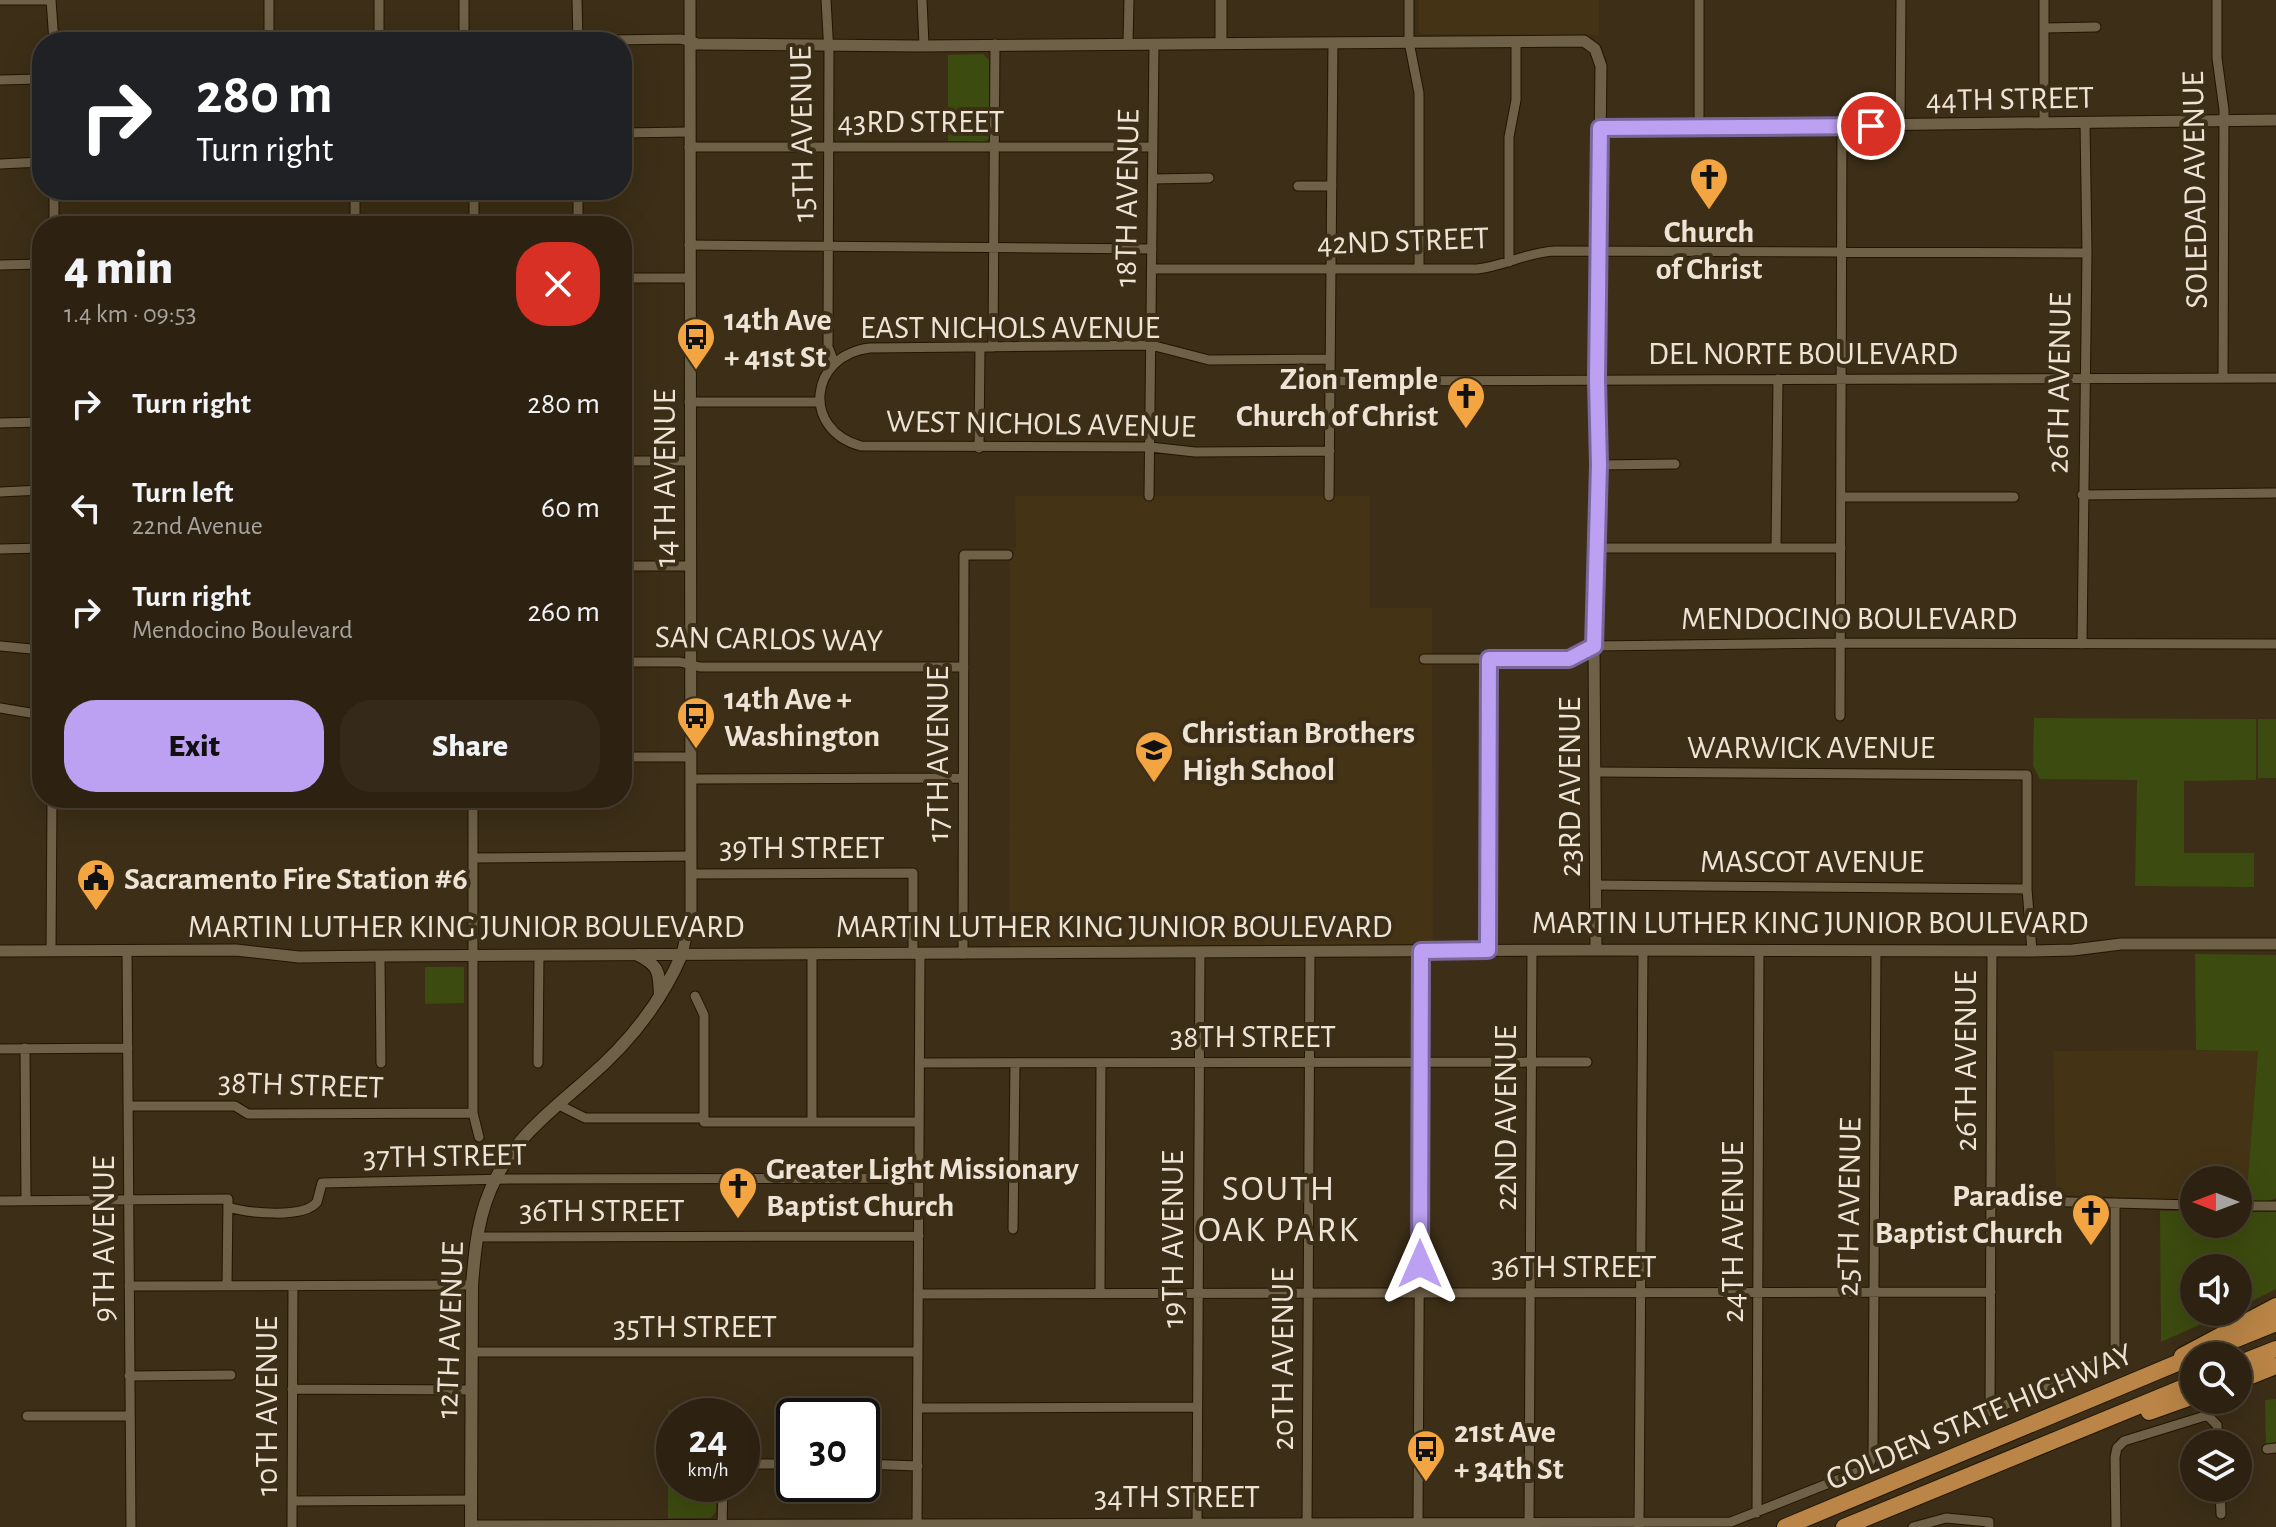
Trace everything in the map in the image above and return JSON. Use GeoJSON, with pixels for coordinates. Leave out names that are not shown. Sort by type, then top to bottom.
{"type":"FeatureCollection","features":[{"type":"Feature","properties":{"kind":"highway"},"geometry":{"type":"LineString","coordinates":[[2137,1379],[2276,1306]]}},
{"type":"Feature","properties":{"kind":"highway","name":"GOLDEN STATE HIGHWAY"},"geometry":{"type":"LineString","coordinates":[[2229,1342],[2276,1323]]}},
{"type":"Feature","properties":{"kind":"highway"},"geometry":{"type":"LineString","coordinates":[[2252,1358],[2276,1349]]}},
{"type":"Feature","properties":{"kind":"highway","name":"GOLDEN STATE HIGHWAY"},"geometry":{"type":"LineString","coordinates":[[1785,1527],[2180,1362]]}},
{"type":"Feature","properties":{"kind":"highway"},"geometry":{"type":"LineString","coordinates":[[2252,1375],[2276,1366]]}},
{"type":"Feature","properties":{"kind":"highway","name":"GOLDEN STATE HIGHWAY"},"geometry":{"type":"LineString","coordinates":[[1844,1527],[2180,1389]]}},
{"type":"Feature","properties":{"kind":"highway"},"geometry":{"type":"LineString","coordinates":[[2048,1443],[2180,1401]]}},
{"type":"Feature","properties":{"kind":"main road","name":"12TH AVENUE"},"geometry":{"type":"LineString","coordinates":[[471,1526],[472,1285],[482,1211],[495,1180],[518,1144],[557,1104],[607,1061],[640,1024],[660,996],[682,954]]}},
{"type":"Feature","properties":{"kind":"main road"},"geometry":{"type":"LineString","coordinates":[[638,955],[658,970],[660,996]]}},
{"type":"Feature","properties":{"kind":"street"},"geometry":{"type":"LineString","coordinates":[[0,0],[51,0],[53,32]]}},
{"type":"Feature","properties":{"kind":"street"},"geometry":{"type":"LineString","coordinates":[[269,0],[269,32]]}},
{"type":"Feature","properties":{"kind":"street"},"geometry":{"type":"LineString","coordinates":[[379,0],[379,32]]}},
{"type":"Feature","properties":{"kind":"street"},"geometry":{"type":"LineString","coordinates":[[464,0],[464,32]]}},
{"type":"Feature","properties":{"kind":"street"},"geometry":{"type":"LineString","coordinates":[[577,0],[578,32]]}},
{"type":"Feature","properties":{"kind":"street","name":"14TH AVENUE"},"geometry":{"type":"LineString","coordinates":[[682,954],[691,915],[690,0]]}},
{"type":"Feature","properties":{"kind":"street","name":"15TH AVENUE"},"geometry":{"type":"LineString","coordinates":[[826,0],[828,347],[834,362]]}},
{"type":"Feature","properties":{"kind":"street"},"geometry":{"type":"LineString","coordinates":[[922,0],[924,45]]}},
{"type":"Feature","properties":{"kind":"street"},"geometry":{"type":"LineString","coordinates":[[1128,43],[1129,0]]}},
{"type":"Feature","properties":{"kind":"street"},"geometry":{"type":"LineString","coordinates":[[1221,0],[1221,43]]}},
{"type":"Feature","properties":{"kind":"street"},"geometry":{"type":"LineString","coordinates":[[1409,0],[1409,42],[1419,93],[1419,269]]}},
{"type":"Feature","properties":{"kind":"street"},"geometry":{"type":"LineString","coordinates":[[1699,0],[1699,127]]}},
{"type":"Feature","properties":{"kind":"street"},"geometry":{"type":"LineString","coordinates":[[1900,126],[1901,0]]}},
{"type":"Feature","properties":{"kind":"street"},"geometry":{"type":"LineString","coordinates":[[2044,0],[2044,123]]}},
{"type":"Feature","properties":{"kind":"street","name":"SOLEDAD AVENUE"},"geometry":{"type":"LineString","coordinates":[[2217,0],[2217,58],[2224,110],[2223,378]]}},
{"type":"Feature","properties":{"kind":"street"},"geometry":{"type":"LineString","coordinates":[[2044,28],[2096,27]]}},
{"type":"Feature","properties":{"kind":"street"},"geometry":{"type":"LineString","coordinates":[[632,40],[828,45],[1516,42],[1516,100],[1509,137],[1509,262]]}},
{"type":"Feature","properties":{"kind":"street","name":"23RD AVENUE"},"geometry":{"type":"LineString","coordinates":[[1516,42],[1584,41],[1595,49],[1601,66],[1597,380],[1599,465],[1594,646],[1596,950]]}},
{"type":"Feature","properties":{"kind":"street"},"geometry":{"type":"LineString","coordinates":[[1329,496],[1333,43]]}},
{"type":"Feature","properties":{"kind":"street"},"geometry":{"type":"LineString","coordinates":[[993,347],[995,44]]}},
{"type":"Feature","properties":{"kind":"street","name":"18TH AVENUE"},"geometry":{"type":"LineString","coordinates":[[1149,496],[1154,44]]}},
{"type":"Feature","properties":{"kind":"street"},"geometry":{"type":"LineString","coordinates":[[0,80],[32,79]]}},
{"type":"Feature","properties":{"kind":"street","name":"44TH STREET"},"geometry":{"type":"LineString","coordinates":[[1600,128],[2276,120]]}},
{"type":"Feature","properties":{"kind":"street","name":"26TH AVENUE"},"geometry":{"type":"LineString","coordinates":[[2082,644],[2087,253],[2085,123]]}},
{"type":"Feature","properties":{"kind":"street"},"geometry":{"type":"LineString","coordinates":[[1840,716],[1842,126]]}},
{"type":"Feature","properties":{"kind":"street"},"geometry":{"type":"LineString","coordinates":[[632,133],[689,132]]}},
{"type":"Feature","properties":{"kind":"street","name":"43RD STREET"},"geometry":{"type":"LineString","coordinates":[[689,147],[1153,147]]}},
{"type":"Feature","properties":{"kind":"street"},"geometry":{"type":"LineString","coordinates":[[0,164],[32,162]]}},
{"type":"Feature","properties":{"kind":"street"},"geometry":{"type":"LineString","coordinates":[[1153,179],[1209,178]]}},
{"type":"Feature","properties":{"kind":"street"},"geometry":{"type":"LineString","coordinates":[[1298,186],[1332,186]]}},
{"type":"Feature","properties":{"kind":"street"},"geometry":{"type":"LineString","coordinates":[[689,245],[1152,249]]}},
{"type":"Feature","properties":{"kind":"street","name":"42ND STREET"},"geometry":{"type":"LineString","coordinates":[[1152,269],[1477,269],[1547,251],[2087,253]]}},
{"type":"Feature","properties":{"kind":"street"},"geometry":{"type":"LineString","coordinates":[[0,265],[32,264]]}},
{"type":"Feature","properties":{"kind":"street"},"geometry":{"type":"LineString","coordinates":[[632,278],[689,278]]}},
{"type":"Feature","properties":{"kind":"street","name":"EAST NICHOLS AVENUE"},"geometry":{"type":"LineString","coordinates":[[834,362],[850,353],[870,348],[1151,345],[1209,360],[1330,359]]}},
{"type":"Feature","properties":{"kind":"street"},"geometry":{"type":"LineString","coordinates":[[979,448],[980,347]]}},
{"type":"Feature","properties":{"kind":"street"},"geometry":{"type":"LineString","coordinates":[[689,402],[820,402],[821,386],[834,362]]}},
{"type":"Feature","properties":{"kind":"street","name":"DEL NORTE BOULEVARD"},"geometry":{"type":"LineString","coordinates":[[1330,381],[2276,378]]}},
{"type":"Feature","properties":{"kind":"street"},"geometry":{"type":"LineString","coordinates":[[1776,548],[1778,379]]}},
{"type":"Feature","properties":{"kind":"street","name":"WEST NICHOLS AVENUE"},"geometry":{"type":"LineString","coordinates":[[820,402],[830,427],[854,444],[868,447],[1150,447],[1195,452],[1330,451]]}},
{"type":"Feature","properties":{"kind":"street"},"geometry":{"type":"LineString","coordinates":[[0,423],[32,422]]}},
{"type":"Feature","properties":{"kind":"street"},"geometry":{"type":"LineString","coordinates":[[632,461],[690,461]]}},
{"type":"Feature","properties":{"kind":"street"},"geometry":{"type":"LineString","coordinates":[[1599,465],[1675,464]]}},
{"type":"Feature","properties":{"kind":"street"},"geometry":{"type":"LineString","coordinates":[[0,492],[32,490]]}},
{"type":"Feature","properties":{"kind":"street"},"geometry":{"type":"LineString","coordinates":[[2082,495],[2276,493]]}},
{"type":"Feature","properties":{"kind":"street"},"geometry":{"type":"LineString","coordinates":[[1842,497],[2014,497]]}},
{"type":"Feature","properties":{"kind":"street"},"geometry":{"type":"LineString","coordinates":[[0,549],[32,548]]}},
{"type":"Feature","properties":{"kind":"street"},"geometry":{"type":"LineString","coordinates":[[1596,548],[1841,548]]}},
{"type":"Feature","properties":{"kind":"street","name":"17TH AVENUE"},"geometry":{"type":"LineString","coordinates":[[963,954],[964,555],[1008,555]]}},
{"type":"Feature","properties":{"kind":"street"},"geometry":{"type":"LineString","coordinates":[[632,566],[690,566]]}},
{"type":"Feature","properties":{"kind":"street","name":"MENDOCINO BOULEVARD"},"geometry":{"type":"LineString","coordinates":[[1424,659],[1569,659],[1594,646],[2276,644]]}},
{"type":"Feature","properties":{"kind":"street"},"geometry":{"type":"LineString","coordinates":[[0,646],[32,649]]}},
{"type":"Feature","properties":{"kind":"street"},"geometry":{"type":"LineString","coordinates":[[1488,950],[1489,659]]}},
{"type":"Feature","properties":{"kind":"street","name":"SAN CARLOS WAY"},"geometry":{"type":"LineString","coordinates":[[632,662],[700,667],[964,667]]}},
{"type":"Feature","properties":{"kind":"street"},"geometry":{"type":"LineString","coordinates":[[0,708],[32,713]]}},
{"type":"Feature","properties":{"kind":"street"},"geometry":{"type":"LineString","coordinates":[[632,757],[691,757]]}},
{"type":"Feature","properties":{"kind":"street","name":"WARWICK AVENUE"},"geometry":{"type":"LineString","coordinates":[[1595,772],[2027,775],[2027,889]]}},
{"type":"Feature","properties":{"kind":"street"},"geometry":{"type":"LineString","coordinates":[[691,779],[963,778]]}},
{"type":"Feature","properties":{"kind":"street"},"geometry":{"type":"LineString","coordinates":[[51,951],[52,808]]}},
{"type":"Feature","properties":{"kind":"street"},"geometry":{"type":"LineString","coordinates":[[473,808],[473,1113],[479,1137]]}},
{"type":"Feature","properties":{"kind":"street","name":"39TH STREET"},"geometry":{"type":"LineString","coordinates":[[473,858],[691,856]]}},
{"type":"Feature","properties":{"kind":"street","name":"39TH STREET"},"geometry":{"type":"LineString","coordinates":[[691,874],[913,873],[917,954]]}},
{"type":"Feature","properties":{"kind":"street","name":"MASCOT AVENUE"},"geometry":{"type":"LineString","coordinates":[[1595,885],[2027,889]]}},
{"type":"Feature","properties":{"kind":"street"},"geometry":{"type":"LineString","coordinates":[[2027,889],[2032,951]]}},
{"type":"Feature","properties":{"kind":"street","name":"MARTIN LUTHER KING JUNIOR BOULEVARD"},"geometry":{"type":"LineString","coordinates":[[0,951],[236,950],[299,957],[1488,950],[2032,951],[2121,944],[2276,944]]}},
{"type":"Feature","properties":{"kind":"street","name":"22ND AVENUE"},"geometry":{"type":"LineString","coordinates":[[1529,1524],[1532,950]]}},
{"type":"Feature","properties":{"kind":"street"},"geometry":{"type":"LineString","coordinates":[[1639,1524],[1643,950]]}},
{"type":"Feature","properties":{"kind":"street","name":"24TH AVENUE"},"geometry":{"type":"LineString","coordinates":[[1757,1513],[1759,950]]}},
{"type":"Feature","properties":{"kind":"street","name":"9TH AVENUE"},"geometry":{"type":"LineString","coordinates":[[127,951],[131,1527]]}},
{"type":"Feature","properties":{"kind":"street"},"geometry":{"type":"LineString","coordinates":[[1418,1524],[1421,951]]}},
{"type":"Feature","properties":{"kind":"street","name":"25TH AVENUE"},"geometry":{"type":"LineString","coordinates":[[1870,1463],[1873,1454],[1876,951]]}},
{"type":"Feature","properties":{"kind":"street","name":"26TH AVENUE"},"geometry":{"type":"LineString","coordinates":[[1992,951],[1990,1412],[2115,1354],[2115,1203]]}},
{"type":"Feature","properties":{"kind":"street","name":"19TH AVENUE"},"geometry":{"type":"LineString","coordinates":[[1197,1524],[1200,952]]}},
{"type":"Feature","properties":{"kind":"street","name":"20TH AVENUE"},"geometry":{"type":"LineString","coordinates":[[1307,1525],[1310,952]]}},
{"type":"Feature","properties":{"kind":"street"},"geometry":{"type":"LineString","coordinates":[[812,954],[812,1122]]}},
{"type":"Feature","properties":{"kind":"street"},"geometry":{"type":"LineString","coordinates":[[917,954],[920,1063],[917,1526]]}},
{"type":"Feature","properties":{"kind":"street"},"geometry":{"type":"LineString","coordinates":[[380,956],[381,1063]]}},
{"type":"Feature","properties":{"kind":"street"},"geometry":{"type":"LineString","coordinates":[[538,1063],[539,956]]}},
{"type":"Feature","properties":{"kind":"street"},"geometry":{"type":"LineString","coordinates":[[695,996],[704,1015],[704,1122],[919,1122]]}},
{"type":"Feature","properties":{"kind":"street"},"geometry":{"type":"LineString","coordinates":[[25,1048],[26,1201]]}},
{"type":"Feature","properties":{"kind":"street"},"geometry":{"type":"LineString","coordinates":[[0,1049],[128,1048]]}},
{"type":"Feature","properties":{"kind":"street","name":"38TH STREET"},"geometry":{"type":"LineString","coordinates":[[920,1063],[1587,1062]]}},
{"type":"Feature","properties":{"kind":"street"},"geometry":{"type":"LineString","coordinates":[[1013,1229],[1015,1063]]}},
{"type":"Feature","properties":{"kind":"street"},"geometry":{"type":"LineString","coordinates":[[1100,1293],[1101,1063]]}},
{"type":"Feature","properties":{"kind":"street"},"geometry":{"type":"LineString","coordinates":[[557,1104],[585,1118],[704,1118]]}},
{"type":"Feature","properties":{"kind":"street","name":"38TH STREET"},"geometry":{"type":"LineString","coordinates":[[128,1106],[235,1106],[248,1114],[473,1113]]}},
{"type":"Feature","properties":{"kind":"street","name":"37TH STREET"},"geometry":{"type":"LineString","coordinates":[[0,1201],[228,1199],[228,1207],[245,1212],[304,1212],[317,1202],[322,1183],[919,1178]]}},
{"type":"Feature","properties":{"kind":"street"},"geometry":{"type":"LineString","coordinates":[[1991,1200],[2180,1205]]}},
{"type":"Feature","properties":{"kind":"street"},"geometry":{"type":"LineString","coordinates":[[2252,1206],[2276,1206]]}},
{"type":"Feature","properties":{"kind":"street"},"geometry":{"type":"LineString","coordinates":[[227,1286],[228,1207]]}},
{"type":"Feature","properties":{"kind":"street","name":"36TH STREET"},"geometry":{"type":"LineString","coordinates":[[477,1237],[919,1236]]}},
{"type":"Feature","properties":{"kind":"street"},"geometry":{"type":"LineString","coordinates":[[129,1286],[472,1285]]}},
{"type":"Feature","properties":{"kind":"street","name":"10TH AVENUE"},"geometry":{"type":"LineString","coordinates":[[292,1527],[293,1286]]}},
{"type":"Feature","properties":{"kind":"street","name":"36TH STREET"},"geometry":{"type":"LineString","coordinates":[[918,1294],[1991,1292]]}},
{"type":"Feature","properties":{"kind":"street","name":"35TH STREET"},"geometry":{"type":"LineString","coordinates":[[472,1352],[918,1352]]}},
{"type":"Feature","properties":{"kind":"street"},"geometry":{"type":"LineString","coordinates":[[129,1376],[231,1375]]}},
{"type":"Feature","properties":{"kind":"street"},"geometry":{"type":"LineString","coordinates":[[292,1389],[472,1390]]}},
{"type":"Feature","properties":{"kind":"street"},"geometry":{"type":"LineString","coordinates":[[918,1408],[1197,1407]]}},
{"type":"Feature","properties":{"kind":"street"},"geometry":{"type":"LineString","coordinates":[[27,1416],[130,1416]]}},
{"type":"Feature","properties":{"kind":"street"},"geometry":{"type":"LineString","coordinates":[[2116,1527],[2115,1457],[2117,1448],[2124,1441],[2197,1417],[2209,1417],[2217,1425],[2217,1430]]}},
{"type":"Feature","properties":{"kind":"street","name":"34TH STREET"},"geometry":{"type":"LineString","coordinates":[[471,1526],[1731,1522],[1865,1469],[1870,1463]]}},
{"type":"Feature","properties":{"kind":"street"},"geometry":{"type":"LineString","coordinates":[[880,1465],[918,1466]]}},
{"type":"Feature","properties":{"kind":"street"},"geometry":{"type":"LineString","coordinates":[[292,1501],[471,1500]]}},
{"type":"Feature","properties":{"kind":"street"},"geometry":{"type":"LineString","coordinates":[[722,1525],[723,1502]]}},
{"type":"Feature","properties":{"kind":"street"},"geometry":{"type":"LineString","coordinates":[[2221,1502],[2221,1514]]}},
{"type":"Feature","properties":{"kind":"street"},"geometry":{"type":"LineString","coordinates":[[1913,1527],[1946,1518],[1989,1524]]}},
{"type":"Feature","properties":{"kind":"shaded area"},"geometry":{"type":"Polygon","coordinates":[[[1419,0],[1599,0],[1599,35],[1421,34],[1419,0]]]}},
{"type":"Feature","properties":{"kind":"shaded area"},"geometry":{"type":"Polygon","coordinates":[[[1015,496],[1370,496],[1370,608],[1432,608],[1433,944],[1009,948],[1010,562],[1016,547],[1015,496]]]}},
{"type":"Feature","properties":{"kind":"shaded area"},"geometry":{"type":"Polygon","coordinates":[[[2258,1050],[2249,1166],[2180,1166],[2180,1199],[2056,1195],[2053,1051],[2258,1050]]]}},
{"type":"Feature","properties":{"kind":"green space"},"geometry":{"type":"Polygon","coordinates":[[[983,54],[989,60],[990,137],[985,142],[948,141],[948,55],[983,54]]]}},
{"type":"Feature","properties":{"kind":"green space"},"geometry":{"type":"Polygon","coordinates":[[[2034,718],[2256,719],[2256,780],[2184,781],[2184,853],[2254,853],[2254,887],[2135,886],[2137,780],[2040,779],[2033,766],[2034,718]]]}},
{"type":"Feature","properties":{"kind":"green space"},"geometry":{"type":"Polygon","coordinates":[[[2258,719],[2276,719],[2276,778],[2258,778],[2258,719]]]}},
{"type":"Feature","properties":{"kind":"green space"},"geometry":{"type":"Polygon","coordinates":[[[2195,954],[2276,955],[2276,1198],[2267,1202],[2252,1202],[2252,1166],[2249,1166],[2258,1051],[2196,1050],[2195,954]]]}},
{"type":"Feature","properties":{"kind":"green space"},"geometry":{"type":"Polygon","coordinates":[[[425,967],[464,967],[464,1003],[425,1004],[425,967]]]}},
{"type":"Feature","properties":{"kind":"green space"},"geometry":{"type":"Polygon","coordinates":[[[2160,1211],[2180,1211],[2180,1238],[2252,1238],[2252,1212],[2276,1212],[2276,1289],[2252,1301],[2252,1254],[2180,1254],[2180,1326],[2197,1326],[2161,1342],[2160,1211]]]}},
{"type":"Feature","properties":{"kind":"green space"},"geometry":{"type":"Polygon","coordinates":[[[2276,1399],[2276,1442],[2266,1444],[2265,1400],[2276,1399]]]}},
{"type":"Feature","properties":{"kind":"green space"},"geometry":{"type":"Polygon","coordinates":[[[668,1502],[716,1502],[716,1511],[711,1518],[668,1518],[668,1502]]]}},
{"type":"Feature","properties":{"kind":"place","name":"Church of Christ"},"geometry":{"type":"Point","coordinates":[1709,211]}},
{"type":"Feature","properties":{"kind":"place","name":"14th Ave + 41st St"},"geometry":{"type":"Point","coordinates":[696,371]}},
{"type":"Feature","properties":{"kind":"place","name":"Zion Temple Church of Christ"},"geometry":{"type":"Point","coordinates":[1466,430]}},
{"type":"Feature","properties":{"kind":"place","name":"14th Ave + Washington"},"geometry":{"type":"Point","coordinates":[696,750]}},
{"type":"Feature","properties":{"kind":"place","name":"Christian Brothers High School"},"geometry":{"type":"Point","coordinates":[1154,784]}},
{"type":"Feature","properties":{"kind":"place","name":"Sacramento Fire Station #6"},"geometry":{"type":"Point","coordinates":[96,912]}},
{"type":"Feature","properties":{"kind":"place","name":"Greater Light Missionary Baptist Church"},"geometry":{"type":"Point","coordinates":[738,1220]}},
{"type":"Feature","properties":{"kind":"place","name":"Paradise Baptist Church"},"geometry":{"type":"Point","coordinates":[2091,1247]}},
{"type":"Feature","properties":{"kind":"place","name":"21st Ave + 34th St"},"geometry":{"type":"Point","coordinates":[1426,1483]}},
{"type":"Feature","properties":{"kind":"district","name":"SOUTH OAK PARK"},"geometry":{"type":"Point","coordinates":[1279,1208]}},
{"type":"Feature","properties":{"kind":"route"},"geometry":{"type":"LineString","coordinates":[[1420,1264],[1421,951],[1488,950],[1489,659],[1569,659],[1594,646],[1599,465],[1600,128],[1871,126]]}}]}
